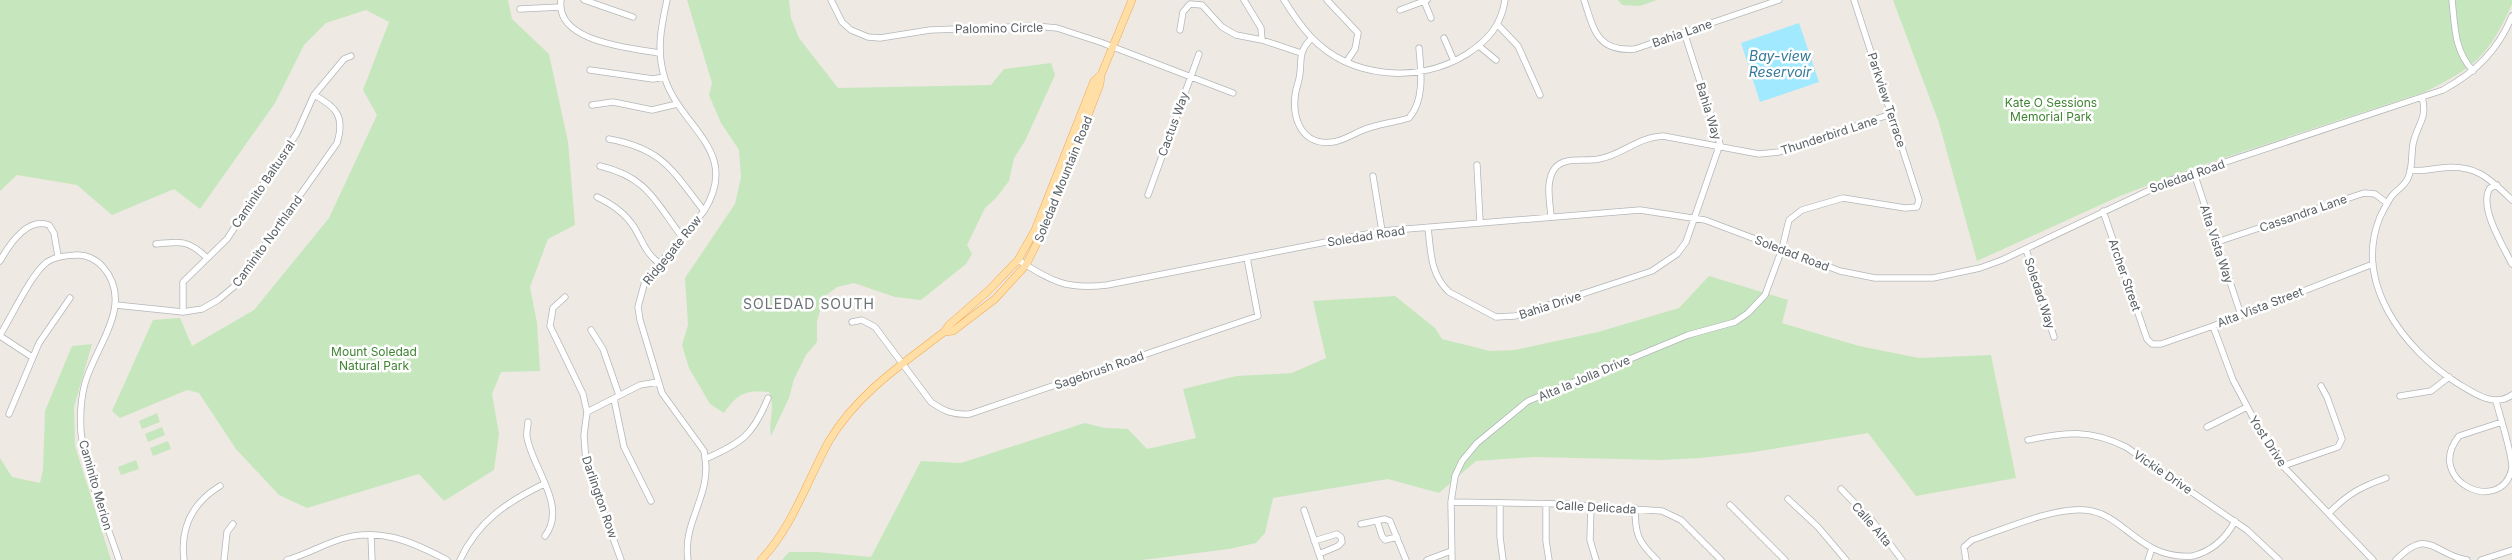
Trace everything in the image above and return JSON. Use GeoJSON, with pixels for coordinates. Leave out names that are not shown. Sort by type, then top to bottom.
{"type":"FeatureCollection","features":[{"type":"Feature","properties":{"kind":"main road","name":"Soledad Mountain Road"},"geometry":{"type":"LineString","coordinates":[[944,332],[953,331],[995,299],[1026,264],[1050,215],[1100,84],[1101,75],[1132,0]]}},
{"type":"Feature","properties":{"kind":"main road","name":"Soledad Mountain Road"},"geometry":{"type":"LineString","coordinates":[[761,560],[783,531],[829,442],[845,417],[872,388],[944,332],[949,324],[988,291],[1018,260],[1035,230],[1094,81],[1101,75]]}},
{"type":"Feature","properties":{"kind":"street"},"geometry":{"type":"LineString","coordinates":[[584,0],[633,17]]}},
{"type":"Feature","properties":{"kind":"street","name":"Ridgegate Row"},"geometry":{"type":"LineString","coordinates":[[667,0],[660,28],[659,53],[664,77],[677,104],[711,149],[714,158],[715,186],[704,211],[645,281],[638,306],[640,320],[662,393],[704,451],[706,459],[706,485],[687,537],[688,560]]}},
{"type":"Feature","properties":{"kind":"street","name":"Palomino Circle"},"geometry":{"type":"LineString","coordinates":[[832,0],[839,17],[847,26],[857,33],[874,38],[930,30],[1035,26],[1057,28],[1233,93]]}},
{"type":"Feature","properties":{"kind":"street"},"geometry":{"type":"LineString","coordinates":[[1244,0],[1261,28],[1262,40]]}},
{"type":"Feature","properties":{"kind":"street"},"geometry":{"type":"LineString","coordinates":[[1284,0],[1312,38],[1330,52],[1357,66],[1384,73],[1421,73],[1454,61],[1479,46],[1494,32],[1498,25],[1505,0]]}},
{"type":"Feature","properties":{"kind":"street"},"geometry":{"type":"LineString","coordinates":[[1327,0],[1358,33],[1355,49],[1348,61]]}},
{"type":"Feature","properties":{"kind":"street","name":"Bahia Lane"},"geometry":{"type":"LineString","coordinates":[[1584,0],[1593,28],[1600,39],[1608,46],[1623,50],[1634,49],[1779,0]]}},
{"type":"Feature","properties":{"kind":"street","name":"Parkview Terrace"},"geometry":{"type":"LineString","coordinates":[[1854,0],[1919,200]]}},
{"type":"Feature","properties":{"kind":"street"},"geometry":{"type":"LineString","coordinates":[[2452,0],[2457,44],[2461,56],[2473,71]]}},
{"type":"Feature","properties":{"kind":"street"},"geometry":{"type":"LineString","coordinates":[[1400,10],[1415,2],[1426,1],[1431,18]]}},
{"type":"Feature","properties":{"kind":"street"},"geometry":{"type":"LineString","coordinates":[[520,9],[560,3],[562,16],[570,28],[586,36],[620,47],[659,53]]}},
{"type":"Feature","properties":{"kind":"street"},"geometry":{"type":"LineString","coordinates":[[1180,30],[1185,8],[1190,4],[1197,4],[1208,9],[1222,27],[1236,35],[1262,40],[1301,53]]}},
{"type":"Feature","properties":{"kind":"street","name":"Soledad Road"},"geometry":{"type":"LineString","coordinates":[[1018,260],[1055,282],[1087,288],[1382,231],[1640,210],[1696,218],[1840,271],[1895,279],[1933,278],[1988,265],[2148,189],[2442,90],[2473,71],[2493,51],[2504,35],[2512,16]]}},
{"type":"Feature","properties":{"kind":"street"},"geometry":{"type":"LineString","coordinates":[[1498,25],[1518,46],[1540,95]]}},
{"type":"Feature","properties":{"kind":"street","name":"Bahia Way"},"geometry":{"type":"LineString","coordinates":[[1684,32],[1719,137],[1718,147],[1696,218]]}},
{"type":"Feature","properties":{"kind":"street"},"geometry":{"type":"LineString","coordinates":[[1312,38],[1304,46],[1301,53],[1299,79],[1293,101],[1294,112],[1301,128],[1318,141],[1338,141],[1372,126],[1409,118],[1418,102],[1421,73],[1419,48]]}},
{"type":"Feature","properties":{"kind":"street"},"geometry":{"type":"LineString","coordinates":[[1444,38],[1454,61]]}},
{"type":"Feature","properties":{"kind":"street"},"geometry":{"type":"LineString","coordinates":[[1479,46],[1496,60]]}},
{"type":"Feature","properties":{"kind":"street","name":"Cactus Way"},"geometry":{"type":"LineString","coordinates":[[1148,195],[1199,54]]}},
{"type":"Feature","properties":{"kind":"street","name":"Caminito Baltusral"},"geometry":{"type":"LineString","coordinates":[[183,312],[183,282],[227,240],[297,133],[314,95],[344,59],[351,56]]}},
{"type":"Feature","properties":{"kind":"street"},"geometry":{"type":"LineString","coordinates":[[590,70],[654,79],[664,77]]}},
{"type":"Feature","properties":{"kind":"street","name":"Caminito Northland"},"geometry":{"type":"LineString","coordinates":[[116,305],[183,312],[202,309],[218,300],[237,284],[337,143],[341,130],[335,108],[314,95]]}},
{"type":"Feature","properties":{"kind":"street"},"geometry":{"type":"LineString","coordinates":[[2422,97],[2425,115],[2413,143],[2408,179],[2387,203],[2376,233],[2373,264],[2378,291],[2390,316],[2416,347],[2449,377],[2480,397],[2496,401],[2512,394]]}},
{"type":"Feature","properties":{"kind":"street"},"geometry":{"type":"LineString","coordinates":[[592,104],[613,102],[652,110],[677,104]]}},
{"type":"Feature","properties":{"kind":"street","name":"Thunderbird Lane"},"geometry":{"type":"LineString","coordinates":[[1551,217],[1549,180],[1557,166],[1565,162],[1599,159],[1618,153],[1641,139],[1663,136],[1759,154],[1779,152],[1892,114]]}},
{"type":"Feature","properties":{"kind":"street"},"geometry":{"type":"LineString","coordinates":[[609,139],[625,142],[661,158],[704,211]]}},
{"type":"Feature","properties":{"kind":"street"},"geometry":{"type":"LineString","coordinates":[[1477,165],[1480,222]]}},
{"type":"Feature","properties":{"kind":"street"},"geometry":{"type":"LineString","coordinates":[[600,166],[621,171],[641,183],[682,237]]}},
{"type":"Feature","properties":{"kind":"street"},"geometry":{"type":"LineString","coordinates":[[2410,170],[2421,172],[2455,166],[2469,169],[2488,177],[2512,200]]}},
{"type":"Feature","properties":{"kind":"street","name":"Alta Vista Way"},"geometry":{"type":"LineString","coordinates":[[2194,173],[2240,316]]}},
{"type":"Feature","properties":{"kind":"street"},"geometry":{"type":"LineString","coordinates":[[1373,176],[1382,231]]}},
{"type":"Feature","properties":{"kind":"street"},"geometry":{"type":"LineString","coordinates":[[2497,185],[2490,188],[2486,201],[2499,237],[2512,264]]}},
{"type":"Feature","properties":{"kind":"street","name":"Cassandra Lane"},"geometry":{"type":"LineString","coordinates":[[2217,242],[2364,193],[2375,194],[2387,203]]}},
{"type":"Feature","properties":{"kind":"street"},"geometry":{"type":"LineString","coordinates":[[597,197],[612,204],[626,217],[645,249],[659,263]]}},
{"type":"Feature","properties":{"kind":"street","name":"Alta la Jolla Drive"},"geometry":{"type":"LineString","coordinates":[[1452,560],[1451,502],[1455,476],[1462,461],[1472,448],[1528,401],[1688,335],[1734,322],[1756,307],[1765,295],[1782,249],[1789,220],[1802,210],[1843,198],[1904,208],[1917,207],[1919,200]]}},
{"type":"Feature","properties":{"kind":"street","name":"Archer Street"},"geometry":{"type":"LineString","coordinates":[[2103,211],[2147,340]]}},
{"type":"Feature","properties":{"kind":"street","name":"Bahia Drive"},"geometry":{"type":"LineString","coordinates":[[1428,228],[1432,265],[1443,287],[1496,317],[1516,316],[1652,271],[1677,254],[1686,242],[1696,218]]}},
{"type":"Feature","properties":{"kind":"street"},"geometry":{"type":"LineString","coordinates":[[0,261],[16,237],[31,226],[49,225],[54,233],[58,256],[47,262],[37,272],[0,336],[32,357]]}},
{"type":"Feature","properties":{"kind":"street"},"geometry":{"type":"LineString","coordinates":[[156,244],[178,242],[190,244],[207,258]]}},
{"type":"Feature","properties":{"kind":"street","name":"Soledad Way"},"geometry":{"type":"LineString","coordinates":[[2026,248],[2054,337]]}},
{"type":"Feature","properties":{"kind":"street","name":"Caminito Merion"},"geometry":{"type":"LineString","coordinates":[[58,256],[81,255],[101,264],[112,277],[115,286],[116,305],[86,383],[82,402],[81,432],[86,458],[119,560]]}},
{"type":"Feature","properties":{"kind":"street","name":"Sagebrush Road"},"geometry":{"type":"LineString","coordinates":[[903,363],[931,402],[944,411],[956,415],[970,414],[1258,316],[1247,258]]}},
{"type":"Feature","properties":{"kind":"street","name":"Alta Vista Street"},"geometry":{"type":"LineString","coordinates":[[2147,340],[2152,344],[2161,344],[2240,316],[2373,264]]}},
{"type":"Feature","properties":{"kind":"street","name":"Darlington Row"},"geometry":{"type":"LineString","coordinates":[[564,297],[553,308],[550,326],[583,394],[587,412],[584,435],[586,463],[621,560]]}},
{"type":"Feature","properties":{"kind":"street"},"geometry":{"type":"LineString","coordinates":[[9,414],[32,357],[70,298]]}},
{"type":"Feature","properties":{"kind":"street"},"geometry":{"type":"LineString","coordinates":[[852,322],[862,320],[875,327],[903,363]]}},
{"type":"Feature","properties":{"kind":"street","name":"Yost Drive"},"geometry":{"type":"LineString","coordinates":[[2213,326],[2233,380],[2247,408],[2283,466],[2373,560]]}},
{"type":"Feature","properties":{"kind":"street"},"geometry":{"type":"LineString","coordinates":[[591,330],[604,349],[617,397],[624,447],[651,501]]}},
{"type":"Feature","properties":{"kind":"street"},"geometry":{"type":"LineString","coordinates":[[2400,396],[2432,390],[2449,377]]}},
{"type":"Feature","properties":{"kind":"street"},"geometry":{"type":"LineString","coordinates":[[587,412],[640,385],[658,382]]}},
{"type":"Feature","properties":{"kind":"street"},"geometry":{"type":"LineString","coordinates":[[2283,466],[2338,447],[2342,439],[2328,398],[2321,386]]}},
{"type":"Feature","properties":{"kind":"street"},"geometry":{"type":"LineString","coordinates":[[706,459],[732,447],[747,436],[760,420],[768,398]]}},
{"type":"Feature","properties":{"kind":"street"},"geometry":{"type":"LineString","coordinates":[[2496,401],[2502,422],[2512,459],[2512,467],[2506,482],[2485,491],[2470,490],[2464,487],[2458,482],[2451,462],[2454,442],[2459,436],[2502,422]]}},
{"type":"Feature","properties":{"kind":"street"},"geometry":{"type":"LineString","coordinates":[[2207,427],[2247,408]]}},
{"type":"Feature","properties":{"kind":"street"},"geometry":{"type":"LineString","coordinates":[[528,422],[527,437],[553,508],[553,522],[545,536]]}},
{"type":"Feature","properties":{"kind":"street","name":"Vickie Drive"},"geometry":{"type":"LineString","coordinates":[[2028,440],[2066,432],[2093,435],[2112,440],[2126,447],[2235,521],[2279,560]]}},
{"type":"Feature","properties":{"kind":"street"},"geometry":{"type":"LineString","coordinates":[[2328,513],[2347,495],[2361,487],[2386,478]]}},
{"type":"Feature","properties":{"kind":"street"},"geometry":{"type":"LineString","coordinates":[[460,560],[466,546],[483,523],[514,498],[544,484]]}},
{"type":"Feature","properties":{"kind":"street"},"geometry":{"type":"LineString","coordinates":[[184,560],[184,532],[187,522],[201,500],[220,486]]}},
{"type":"Feature","properties":{"kind":"street","name":"Calle Alta"},"geometry":{"type":"LineString","coordinates":[[1841,489],[1874,523],[1902,560]]}},
{"type":"Feature","properties":{"kind":"street"},"geometry":{"type":"LineString","coordinates":[[1788,498],[1818,527],[1846,560]]}},
{"type":"Feature","properties":{"kind":"street","name":"Calle Delicada"},"geometry":{"type":"LineString","coordinates":[[1451,502],[1546,504],[1662,511],[1677,517],[1721,560]]}},
{"type":"Feature","properties":{"kind":"street"},"geometry":{"type":"LineString","coordinates":[[1500,503],[1502,560]]}},
{"type":"Feature","properties":{"kind":"street"},"geometry":{"type":"LineString","coordinates":[[1546,504],[1546,541],[1550,560]]}},
{"type":"Feature","properties":{"kind":"street"},"geometry":{"type":"LineString","coordinates":[[1730,504],[1785,560]]}},
{"type":"Feature","properties":{"kind":"street"},"geometry":{"type":"LineString","coordinates":[[1591,506],[1590,540],[1596,560]]}},
{"type":"Feature","properties":{"kind":"street"},"geometry":{"type":"LineString","coordinates":[[1635,508],[1637,534],[1645,549],[1657,560]]}},
{"type":"Feature","properties":{"kind":"street"},"geometry":{"type":"LineString","coordinates":[[1304,510],[1314,541],[1320,557],[1342,542],[1341,537],[1336,534],[1314,541]]}},
{"type":"Feature","properties":{"kind":"street"},"geometry":{"type":"LineString","coordinates":[[1966,560],[1964,546],[1972,540],[2060,511],[2086,510],[2106,517],[2151,551],[2164,556],[2182,558],[2201,554],[2222,540],[2235,521]]}},
{"type":"Feature","properties":{"kind":"street"},"geometry":{"type":"LineString","coordinates":[[1377,521],[1385,540],[1397,537]]}},
{"type":"Feature","properties":{"kind":"street"},"geometry":{"type":"LineString","coordinates":[[1361,524],[1390,521],[1406,560]]}},
{"type":"Feature","properties":{"kind":"street"},"geometry":{"type":"LineString","coordinates":[[224,560],[227,532],[233,524]]}},
{"type":"Feature","properties":{"kind":"street"},"geometry":{"type":"LineString","coordinates":[[371,535],[372,560]]}},
{"type":"Feature","properties":{"kind":"street"},"geometry":{"type":"LineString","coordinates":[[287,560],[340,539],[371,535],[390,536],[409,541],[447,560]]}},
{"type":"Feature","properties":{"kind":"street"},"geometry":{"type":"LineString","coordinates":[[2396,560],[2411,546],[2426,543],[2467,560]]}},
{"type":"Feature","properties":{"kind":"street"},"geometry":{"type":"LineString","coordinates":[[2481,560],[2512,550]]}},
{"type":"Feature","properties":{"kind":"street"},"geometry":{"type":"LineString","coordinates":[[1427,560],[1451,551]]}},
{"type":"Feature","properties":{"kind":"street"},"geometry":{"type":"LineString","coordinates":[[2148,560],[2151,551]]}},
{"type":"Feature","properties":{"kind":"green space","name":"Mount Soledad Natural Park"},"geometry":{"type":"Polygon","coordinates":[[[0,0],[508,0],[512,19],[549,54],[568,142],[575,225],[548,239],[530,287],[537,323],[540,371],[501,372],[492,394],[499,434],[494,470],[444,501],[419,474],[307,508],[279,495],[236,449],[199,393],[187,390],[120,418],[112,411],[153,320],[180,318],[192,346],[254,310],[329,218],[377,115],[363,90],[389,22],[366,10],[326,23],[304,45],[275,103],[200,209],[174,189],[112,215],[77,185],[17,175],[0,191],[0,0]]]}},
{"type":"Feature","properties":{"kind":"green space"},"geometry":{"type":"Polygon","coordinates":[[[687,0],[789,0],[791,18],[799,38],[838,88],[991,85],[1004,69],[1051,63],[1055,75],[1025,141],[1014,158],[1009,181],[996,198],[985,208],[967,245],[972,254],[966,264],[921,300],[895,297],[854,283],[837,287],[824,297],[817,321],[817,342],[806,355],[794,379],[789,398],[771,436],[772,403],[769,392],[748,392],[743,394],[724,413],[710,404],[689,368],[682,345],[688,325],[685,278],[735,204],[741,177],[739,150],[721,123],[709,95],[712,83],[687,0]]]}},
{"type":"Feature","properties":{"kind":"green space"},"geometry":{"type":"Polygon","coordinates":[[[1618,0],[1657,0],[1640,6],[1622,5],[1618,0]]]}},
{"type":"Feature","properties":{"kind":"green space","name":"Kate O Sessions Memorial Park"},"geometry":{"type":"Polygon","coordinates":[[[1893,0],[2512,0],[2512,4],[2496,36],[2479,58],[2456,75],[2425,92],[2190,169],[2120,196],[1977,261],[1939,123],[1893,0]]]}},
{"type":"Feature","properties":{"kind":"green space"},"geometry":{"type":"Polygon","coordinates":[[[1709,276],[1788,300],[1782,323],[1859,346],[1919,358],[1991,355],[2016,478],[1916,496],[1868,433],[1754,452],[1701,458],[1661,460],[1534,457],[1476,461],[1439,493],[1388,479],[1273,498],[1265,533],[1256,543],[1229,549],[1142,560],[782,560],[789,552],[817,552],[871,557],[921,461],[961,463],[1085,423],[1105,428],[1128,429],[1147,449],[1196,438],[1183,389],[1237,376],[1292,373],[1326,358],[1313,301],[1395,296],[1435,328],[1442,339],[1490,351],[1515,350],[1598,332],[1679,308],[1709,276]]]}},
{"type":"Feature","properties":{"kind":"green space"},"geometry":{"type":"Polygon","coordinates":[[[92,344],[74,407],[75,446],[111,560],[0,560],[0,458],[12,477],[40,483],[43,470],[45,411],[72,346],[92,344]]]}},
{"type":"Feature","properties":{"kind":"green space"},"geometry":{"type":"Polygon","coordinates":[[[157,413],[160,422],[142,429],[139,421],[157,413]]]}},
{"type":"Feature","properties":{"kind":"green space"},"geometry":{"type":"Polygon","coordinates":[[[162,427],[165,435],[148,442],[145,434],[162,427]]]}},
{"type":"Feature","properties":{"kind":"green space"},"geometry":{"type":"Polygon","coordinates":[[[168,441],[171,449],[153,456],[150,448],[168,441]]]}},
{"type":"Feature","properties":{"kind":"green space"},"geometry":{"type":"Polygon","coordinates":[[[136,460],[139,469],[121,475],[118,467],[136,460]]]}},
{"type":"Feature","properties":{"kind":"water","name":"Bay-view Reservoir"},"geometry":{"type":"Polygon","coordinates":[[[1799,23],[1819,82],[1760,102],[1741,43],[1799,23]]]}},
{"type":"Feature","properties":{"kind":"district","name":"SOLEDAD SOUTH"},"geometry":{"type":"Point","coordinates":[809,303]}}]}
